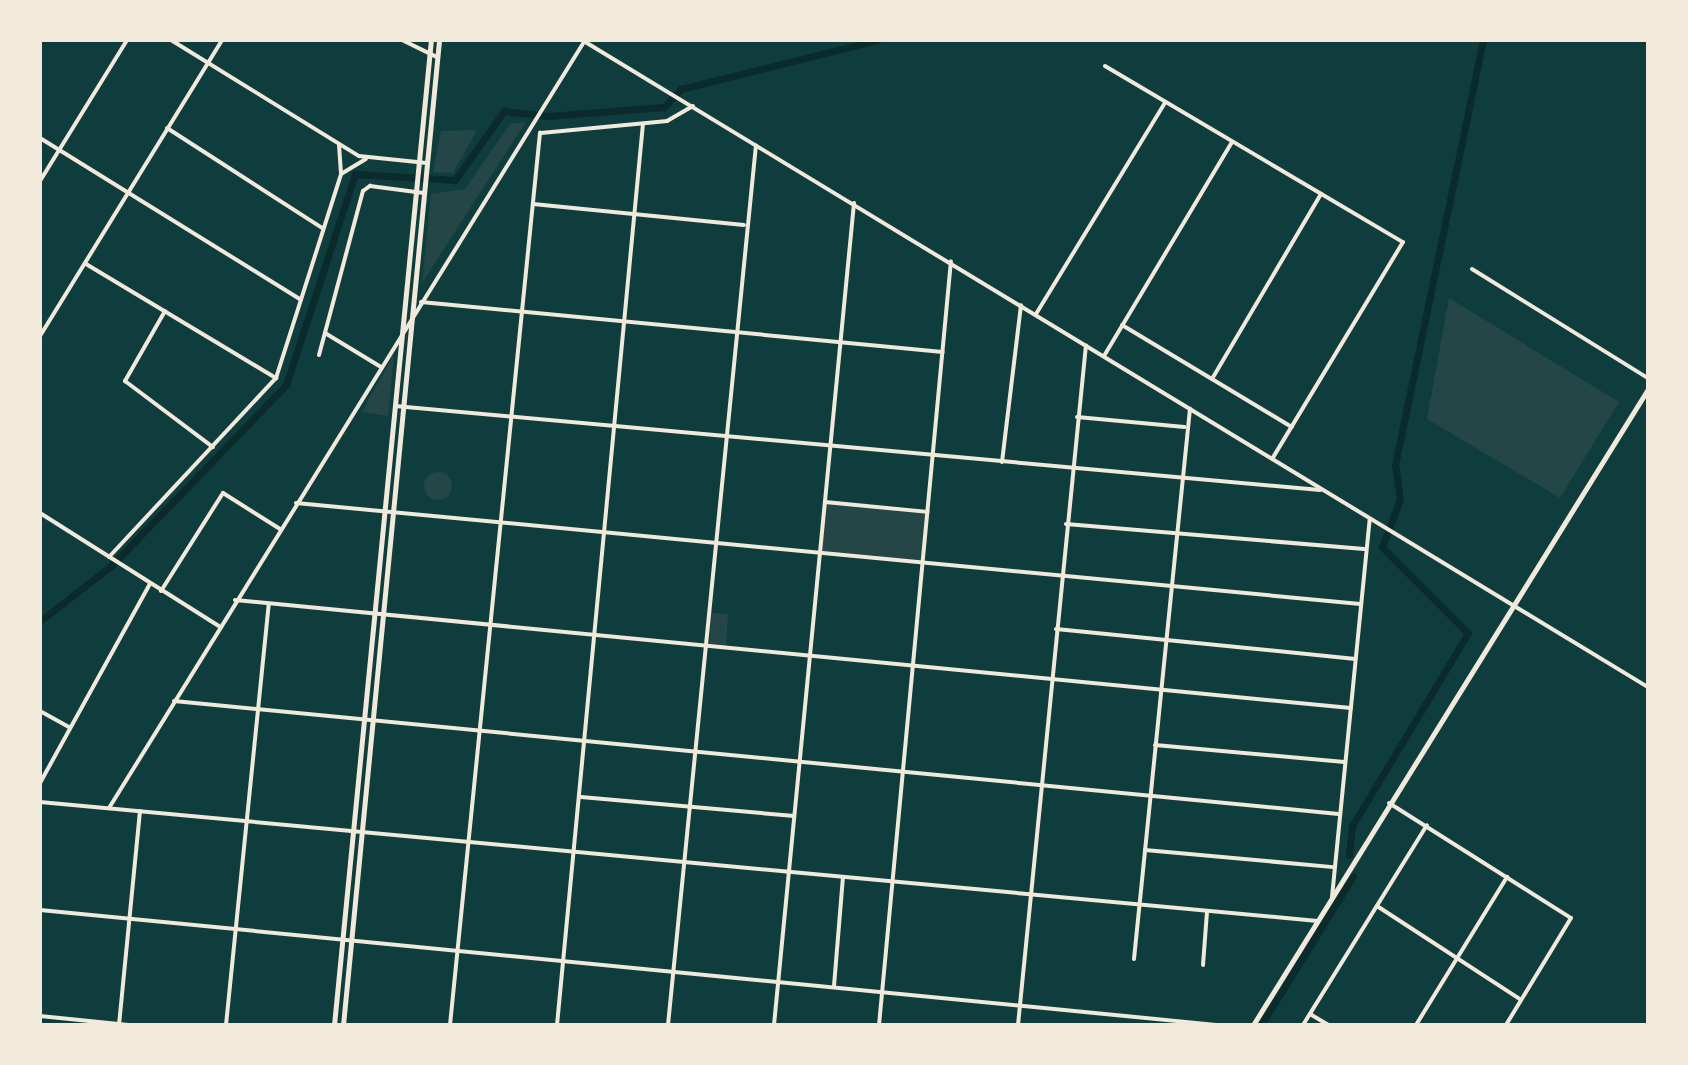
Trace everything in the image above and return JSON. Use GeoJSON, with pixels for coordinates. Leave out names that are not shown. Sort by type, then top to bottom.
{"type":"FeatureCollection","features":[{"type":"Feature","properties":{"kind":"street"},"geometry":{"type":"LineString","coordinates":[[40,181],[127,40]]}},
{"type":"Feature","properties":{"kind":"street"},"geometry":{"type":"LineString","coordinates":[[171,40],[366,159],[427,163]]}},
{"type":"Feature","properties":{"kind":"street"},"geometry":{"type":"LineString","coordinates":[[40,336],[42,328],[222,40]]}},
{"type":"Feature","properties":{"kind":"street"},"geometry":{"type":"LineString","coordinates":[[402,40],[434,57]]}},
{"type":"Feature","properties":{"kind":"street"},"geometry":{"type":"LineString","coordinates":[[343,1025],[414,313],[434,57],[431,40]]}},
{"type":"Feature","properties":{"kind":"street"},"geometry":{"type":"LineString","coordinates":[[334,1025],[418,171],[439,40]]}},
{"type":"Feature","properties":{"kind":"street"},"geometry":{"type":"LineString","coordinates":[[109,808],[584,40],[1370,519],[1515,603],[1648,687]]}},
{"type":"Feature","properties":{"kind":"street"},"geometry":{"type":"LineString","coordinates":[[1105,66],[1403,242],[1272,459]]}},
{"type":"Feature","properties":{"kind":"street"},"geometry":{"type":"LineString","coordinates":[[1036,314],[1165,103]]}},
{"type":"Feature","properties":{"kind":"street"},"geometry":{"type":"LineString","coordinates":[[532,126],[540,133],[643,124],[680,117],[693,106]]}},
{"type":"Feature","properties":{"kind":"street"},"geometry":{"type":"LineString","coordinates":[[557,1025],[577,851],[643,124]]}},
{"type":"Feature","properties":{"kind":"street"},"geometry":{"type":"LineString","coordinates":[[167,128],[322,228]]}},
{"type":"Feature","properties":{"kind":"street"},"geometry":{"type":"LineString","coordinates":[[450,1025],[540,133]]}},
{"type":"Feature","properties":{"kind":"street"},"geometry":{"type":"LineString","coordinates":[[40,138],[301,300]]}},
{"type":"Feature","properties":{"kind":"street"},"geometry":{"type":"LineString","coordinates":[[1104,356],[1232,141]]}},
{"type":"Feature","properties":{"kind":"street"},"geometry":{"type":"LineString","coordinates":[[109,557],[276,378],[341,174],[339,145]]}},
{"type":"Feature","properties":{"kind":"street"},"geometry":{"type":"LineString","coordinates":[[668,1025],[744,225],[756,145]]}},
{"type":"Feature","properties":{"kind":"street"},"geometry":{"type":"LineString","coordinates":[[341,174],[366,159]]}},
{"type":"Feature","properties":{"kind":"street"},"geometry":{"type":"LineString","coordinates":[[319,355],[363,191],[370,186],[424,190]]}},
{"type":"Feature","properties":{"kind":"street"},"geometry":{"type":"LineString","coordinates":[[1212,379],[1321,194]]}},
{"type":"Feature","properties":{"kind":"street"},"geometry":{"type":"LineString","coordinates":[[774,1025],[854,203]]}},
{"type":"Feature","properties":{"kind":"street"},"geometry":{"type":"LineString","coordinates":[[533,204],[744,225]]}},
{"type":"Feature","properties":{"kind":"street"},"geometry":{"type":"LineString","coordinates":[[879,1025],[951,261]]}},
{"type":"Feature","properties":{"kind":"street"},"geometry":{"type":"LineString","coordinates":[[85,263],[276,378]]}},
{"type":"Feature","properties":{"kind":"street"},"geometry":{"type":"LineString","coordinates":[[1472,269],[1648,378]]}},
{"type":"Feature","properties":{"kind":"street"},"geometry":{"type":"LineString","coordinates":[[421,302],[943,352]]}},
{"type":"Feature","properties":{"kind":"street"},"geometry":{"type":"LineString","coordinates":[[1002,462],[1021,305]]}},
{"type":"Feature","properties":{"kind":"street"},"geometry":{"type":"LineString","coordinates":[[165,311],[125,381],[213,447]]}},
{"type":"Feature","properties":{"kind":"street"},"geometry":{"type":"LineString","coordinates":[[1122,325],[1292,427]]}},
{"type":"Feature","properties":{"kind":"street"},"geometry":{"type":"LineString","coordinates":[[325,333],[381,367]]}},
{"type":"Feature","properties":{"kind":"street"},"geometry":{"type":"LineString","coordinates":[[1018,1025],[1086,345]]}},
{"type":"Feature","properties":{"kind":"street"},"geometry":{"type":"LineString","coordinates":[[1253,1025],[1648,389]]}},
{"type":"Feature","properties":{"kind":"street"},"geometry":{"type":"LineString","coordinates":[[395,406],[1323,490]]}},
{"type":"Feature","properties":{"kind":"street"},"geometry":{"type":"LineString","coordinates":[[1134,959],[1185,427],[1191,409]]}},
{"type":"Feature","properties":{"kind":"street"},"geometry":{"type":"LineString","coordinates":[[1077,417],[1185,427]]}},
{"type":"Feature","properties":{"kind":"street"},"geometry":{"type":"LineString","coordinates":[[161,591],[223,493],[280,529]]}},
{"type":"Feature","properties":{"kind":"street"},"geometry":{"type":"LineString","coordinates":[[825,502],[928,512]]}},
{"type":"Feature","properties":{"kind":"street"},"geometry":{"type":"LineString","coordinates":[[296,503],[385,509],[1360,604]]}},
{"type":"Feature","properties":{"kind":"street"},"geometry":{"type":"LineString","coordinates":[[40,513],[219,626]]}},
{"type":"Feature","properties":{"kind":"street"},"geometry":{"type":"LineString","coordinates":[[1332,897],[1364,549],[1370,519]]}},
{"type":"Feature","properties":{"kind":"street"},"geometry":{"type":"LineString","coordinates":[[1066,524],[1364,549]]}},
{"type":"Feature","properties":{"kind":"street"},"geometry":{"type":"LineString","coordinates":[[40,783],[150,584]]}},
{"type":"Feature","properties":{"kind":"street"},"geometry":{"type":"LineString","coordinates":[[235,600],[383,618],[1351,708]]}},
{"type":"Feature","properties":{"kind":"street"},"geometry":{"type":"LineString","coordinates":[[226,1025],[269,605]]}},
{"type":"Feature","properties":{"kind":"street"},"geometry":{"type":"LineString","coordinates":[[1056,629],[1355,659]]}},
{"type":"Feature","properties":{"kind":"street"},"geometry":{"type":"LineString","coordinates":[[174,701],[372,724],[1339,814]]}},
{"type":"Feature","properties":{"kind":"street"},"geometry":{"type":"LineString","coordinates":[[40,711],[69,727]]}},
{"type":"Feature","properties":{"kind":"street"},"geometry":{"type":"LineString","coordinates":[[1155,745],[1344,762]]}},
{"type":"Feature","properties":{"kind":"street"},"geometry":{"type":"LineString","coordinates":[[581,797],[794,816]]}},
{"type":"Feature","properties":{"kind":"street"},"geometry":{"type":"LineString","coordinates":[[40,802],[1317,921]]}},
{"type":"Feature","properties":{"kind":"street"},"geometry":{"type":"LineString","coordinates":[[1389,803],[1571,918],[1506,1025]]}},
{"type":"Feature","properties":{"kind":"street"},"geometry":{"type":"LineString","coordinates":[[119,1024],[140,811]]}},
{"type":"Feature","properties":{"kind":"street"},"geometry":{"type":"LineString","coordinates":[[1303,1025],[1427,825]]}},
{"type":"Feature","properties":{"kind":"street"},"geometry":{"type":"LineString","coordinates":[[1144,850],[1333,867]]}},
{"type":"Feature","properties":{"kind":"street"},"geometry":{"type":"LineString","coordinates":[[834,986],[843,876]]}},
{"type":"Feature","properties":{"kind":"street"},"geometry":{"type":"LineString","coordinates":[[1416,1025],[1508,876]]}},
{"type":"Feature","properties":{"kind":"street"},"geometry":{"type":"LineString","coordinates":[[1377,906],[1521,1000]]}},
{"type":"Feature","properties":{"kind":"street"},"geometry":{"type":"LineString","coordinates":[[40,910],[1218,1025]]}},
{"type":"Feature","properties":{"kind":"street"},"geometry":{"type":"LineString","coordinates":[[1203,965],[1207,912]]}},
{"type":"Feature","properties":{"kind":"street"},"geometry":{"type":"LineString","coordinates":[[1310,1014],[1328,1025]]}},
{"type":"Feature","properties":{"kind":"street"},"geometry":{"type":"LineString","coordinates":[[40,1016],[129,1025]]}},
{"type":"Feature","properties":{"kind":"shaded area"},"geometry":{"type":"Polygon","coordinates":[[[525,122],[422,283],[431,194],[465,189],[510,124],[525,122]]]}},
{"type":"Feature","properties":{"kind":"shaded area"},"geometry":{"type":"Polygon","coordinates":[[[477,130],[453,173],[433,172],[441,131],[477,130]]]}},
{"type":"Feature","properties":{"kind":"shaded area"},"geometry":{"type":"Polygon","coordinates":[[[1449,298],[1619,402],[1560,498],[1427,419],[1449,298]]]}},
{"type":"Feature","properties":{"kind":"shaded area"},"geometry":{"type":"Polygon","coordinates":[[[394,354],[388,416],[362,412],[394,354]]]}},
{"type":"Feature","properties":{"kind":"shaded area"},"geometry":{"type":"Polygon","coordinates":[[[438,472],[448,476],[452,486],[448,496],[438,500],[428,496],[424,486],[428,476],[438,472]]]}},
{"type":"Feature","properties":{"kind":"shaded area"},"geometry":{"type":"Polygon","coordinates":[[[825,502],[927,513],[922,562],[820,552],[825,502]]]}},
{"type":"Feature","properties":{"kind":"shaded area"},"geometry":{"type":"Polygon","coordinates":[[[711,613],[728,614],[726,646],[709,645],[711,613]]]}},
{"type":"Feature","properties":{"kind":"waterway"},"geometry":{"type":"LineString","coordinates":[[40,621],[111,566],[286,385],[355,174],[455,180],[504,111],[548,116],[664,107],[681,89],[878,40]]}},
{"type":"Feature","properties":{"kind":"waterway"},"geometry":{"type":"LineString","coordinates":[[1349,855],[1352,826],[1468,633],[1382,547],[1400,499],[1395,465],[1483,40]]}},
{"type":"Feature","properties":{"kind":"waterway"},"geometry":{"type":"LineString","coordinates":[[1261,1025],[1353,876]]}}]}
